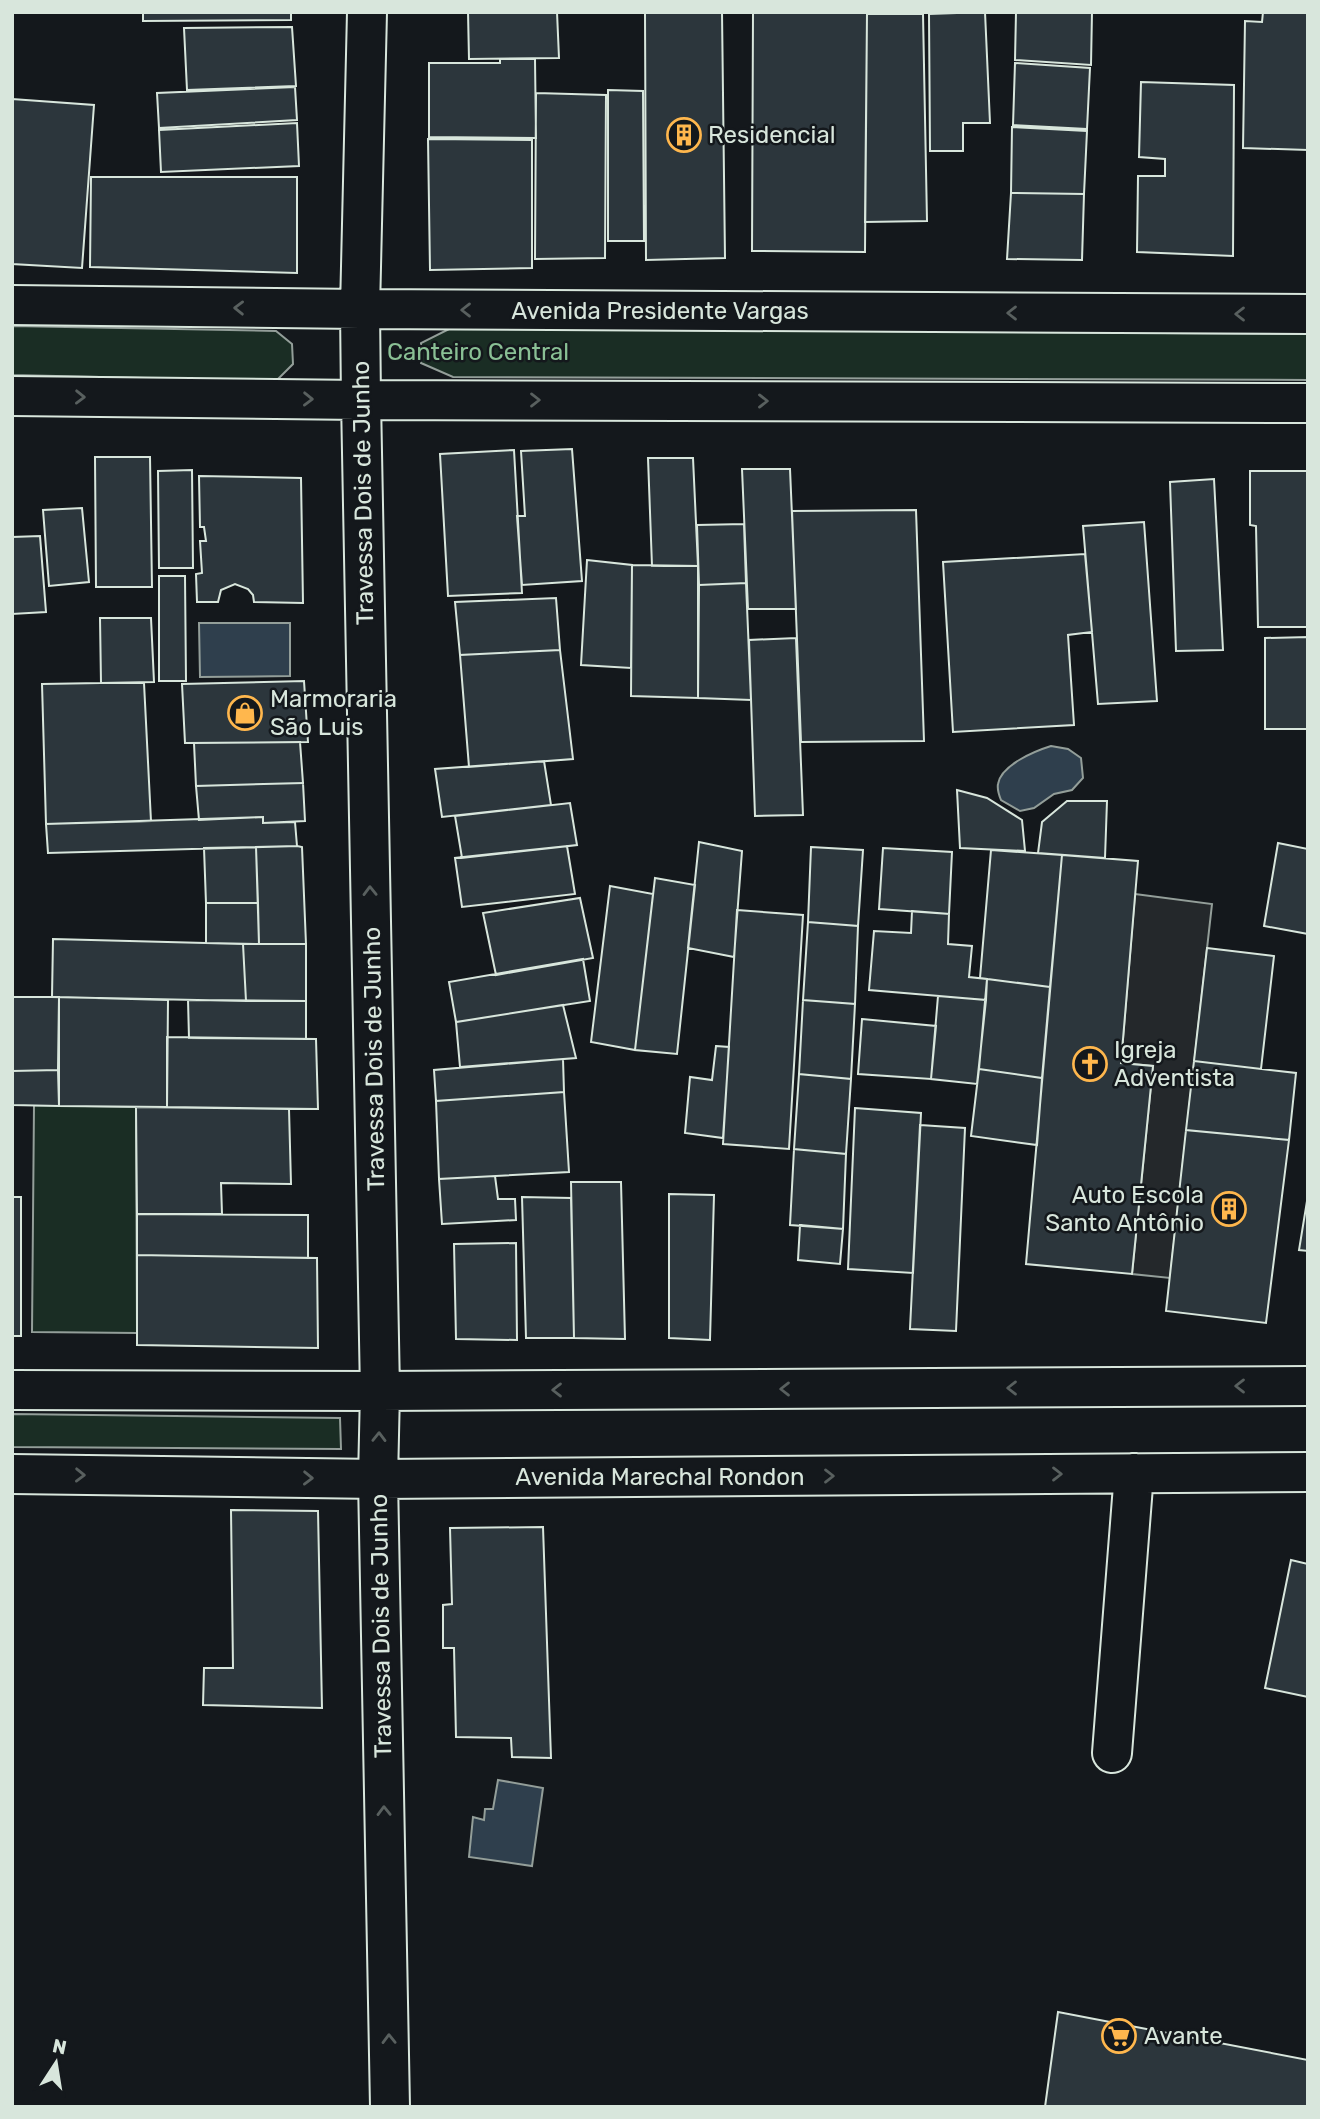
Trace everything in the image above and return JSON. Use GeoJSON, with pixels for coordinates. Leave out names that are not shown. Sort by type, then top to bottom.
{"type":"FeatureCollection","features":[{"type":"Feature","properties":{"kind":"street","name":"Travessa Dois de Junho"},"geometry":{"type":"LineString","coordinates":[[367,12],[360,400],[380,1391],[378,1479],[390,2107]]}},
{"type":"Feature","properties":{"kind":"street","name":"Avenida Presidente Vargas"},"geometry":{"type":"LineString","coordinates":[[12,305],[1308,314]]}},
{"type":"Feature","properties":{"kind":"street"},"geometry":{"type":"LineString","coordinates":[[12,396],[360,400],[1308,403]]}},
{"type":"Feature","properties":{"kind":"street"},"geometry":{"type":"LineString","coordinates":[[12,1390],[380,1391],[1308,1386]]}},
{"type":"Feature","properties":{"kind":"street","name":"Avenida Marechal Rondon"},"geometry":{"type":"LineString","coordinates":[[12,1474],[378,1479],[1308,1472]]}},
{"type":"Feature","properties":{"kind":"street"},"geometry":{"type":"LineString","coordinates":[[1112,1753],[1134,1473]]}},
{"type":"Feature","properties":{"kind":"green space"},"geometry":{"type":"Polygon","coordinates":[[[12,326],[276,331],[292,344],[293,364],[276,381],[12,375],[12,326]]]}},
{"type":"Feature","properties":{"kind":"green space","name":"Canteiro Central"},"geometry":{"type":"Polygon","coordinates":[[[451,328],[1308,334],[1308,380],[453,377],[421,363],[421,343],[451,328]]]}},
{"type":"Feature","properties":{"kind":"green space"},"geometry":{"type":"Polygon","coordinates":[[[34,1105],[136,1107],[137,1333],[32,1332],[34,1105]]]}},
{"type":"Feature","properties":{"kind":"green space"},"geometry":{"type":"Polygon","coordinates":[[[12,1414],[340,1418],[341,1449],[12,1447],[12,1414]]]}},
{"type":"Feature","properties":{"kind":"shaded area"},"geometry":{"type":"Polygon","coordinates":[[[1135,894],[1212,904],[1170,1278],[1132,1274],[1153,1066],[1121,1063],[1135,894]]]}},
{"type":"Feature","properties":{"kind":"water"},"geometry":{"type":"Polygon","coordinates":[[[199,623],[290,623],[290,676],[200,677],[199,623]]]}},
{"type":"Feature","properties":{"kind":"water"},"geometry":{"type":"Polygon","coordinates":[[[1051,746],[1068,749],[1081,758],[1083,778],[1072,790],[1054,794],[1034,808],[1020,811],[1001,800],[998,784],[1005,771],[1028,755],[1051,746]]]}},
{"type":"Feature","properties":{"kind":"water"},"geometry":{"type":"Polygon","coordinates":[[[498,1780],[543,1788],[532,1866],[469,1857],[473,1817],[484,1820],[485,1809],[493,1809],[498,1780]]]}},
{"type":"Feature","properties":{"kind":"building"},"geometry":{"type":"Polygon","coordinates":[[[143,12],[291,12],[291,20],[143,21],[143,12]]]}},
{"type":"Feature","properties":{"kind":"building"},"geometry":{"type":"Polygon","coordinates":[[[468,12],[557,12],[559,58],[469,59],[468,12]]]}},
{"type":"Feature","properties":{"kind":"building","name":"Residencial"},"geometry":{"type":"Polygon","coordinates":[[[645,12],[722,12],[725,258],[646,260],[645,12]]]}},
{"type":"Feature","properties":{"kind":"building"},"geometry":{"type":"Polygon","coordinates":[[[753,12],[867,12],[865,252],[752,251],[753,12]]]}},
{"type":"Feature","properties":{"kind":"building"},"geometry":{"type":"Polygon","coordinates":[[[985,12],[990,123],[963,123],[963,151],[930,151],[929,14],[985,12]]]}},
{"type":"Feature","properties":{"kind":"building"},"geometry":{"type":"Polygon","coordinates":[[[1016,12],[1092,12],[1091,65],[1015,60],[1016,12]]]}},
{"type":"Feature","properties":{"kind":"building"},"geometry":{"type":"Polygon","coordinates":[[[1263,12],[1308,12],[1308,150],[1243,148],[1245,21],[1262,22],[1263,12]]]}},
{"type":"Feature","properties":{"kind":"building"},"geometry":{"type":"Polygon","coordinates":[[[867,14],[923,14],[927,221],[865,222],[867,14]]]}},
{"type":"Feature","properties":{"kind":"building"},"geometry":{"type":"Polygon","coordinates":[[[292,27],[296,86],[187,90],[184,28],[292,27]]]}},
{"type":"Feature","properties":{"kind":"building"},"geometry":{"type":"Polygon","coordinates":[[[500,59],[535,59],[536,138],[429,137],[429,63],[500,63],[500,59]]]}},
{"type":"Feature","properties":{"kind":"building"},"geometry":{"type":"Polygon","coordinates":[[[1015,63],[1090,68],[1087,129],[1013,125],[1015,63]]]}},
{"type":"Feature","properties":{"kind":"building"},"geometry":{"type":"Polygon","coordinates":[[[1141,82],[1234,85],[1233,256],[1137,252],[1138,176],[1165,176],[1165,159],[1139,157],[1141,82]]]}},
{"type":"Feature","properties":{"kind":"building"},"geometry":{"type":"Polygon","coordinates":[[[295,87],[297,120],[159,128],[157,93],[295,87]]]}},
{"type":"Feature","properties":{"kind":"building"},"geometry":{"type":"Polygon","coordinates":[[[608,90],[643,91],[644,241],[608,241],[608,90]]]}},
{"type":"Feature","properties":{"kind":"building"},"geometry":{"type":"Polygon","coordinates":[[[536,93],[606,95],[605,258],[535,259],[536,93]]]}},
{"type":"Feature","properties":{"kind":"building"},"geometry":{"type":"Polygon","coordinates":[[[12,99],[94,105],[82,268],[12,264],[12,99]]]}},
{"type":"Feature","properties":{"kind":"building"},"geometry":{"type":"Polygon","coordinates":[[[297,123],[299,166],[161,172],[159,130],[297,123]]]}},
{"type":"Feature","properties":{"kind":"building"},"geometry":{"type":"Polygon","coordinates":[[[1012,127],[1087,131],[1084,194],[1011,193],[1012,127]]]}},
{"type":"Feature","properties":{"kind":"building"},"geometry":{"type":"Polygon","coordinates":[[[428,139],[532,140],[532,268],[430,270],[428,139]]]}},
{"type":"Feature","properties":{"kind":"building"},"geometry":{"type":"Polygon","coordinates":[[[91,177],[297,177],[297,273],[90,267],[91,177]]]}},
{"type":"Feature","properties":{"kind":"building"},"geometry":{"type":"Polygon","coordinates":[[[1011,193],[1084,194],[1082,260],[1007,259],[1011,193]]]}},
{"type":"Feature","properties":{"kind":"building"},"geometry":{"type":"Polygon","coordinates":[[[572,449],[582,581],[522,585],[517,516],[525,516],[521,451],[572,449]]]}},
{"type":"Feature","properties":{"kind":"building"},"geometry":{"type":"Polygon","coordinates":[[[514,450],[522,593],[448,596],[440,454],[514,450]]]}},
{"type":"Feature","properties":{"kind":"building"},"geometry":{"type":"Polygon","coordinates":[[[95,457],[150,457],[152,587],[96,587],[95,457]]]}},
{"type":"Feature","properties":{"kind":"building"},"geometry":{"type":"Polygon","coordinates":[[[648,458],[693,458],[698,566],[652,566],[648,458]]]}},
{"type":"Feature","properties":{"kind":"building"},"geometry":{"type":"Polygon","coordinates":[[[742,469],[790,469],[796,609],[748,609],[742,469]]]}},
{"type":"Feature","properties":{"kind":"building"},"geometry":{"type":"Polygon","coordinates":[[[192,470],[193,568],[159,568],[158,471],[192,470]]]}},
{"type":"Feature","properties":{"kind":"building"},"geometry":{"type":"Polygon","coordinates":[[[1250,471],[1308,471],[1308,627],[1258,627],[1256,526],[1250,525],[1250,471]]]}},
{"type":"Feature","properties":{"kind":"building"},"geometry":{"type":"Polygon","coordinates":[[[199,476],[301,478],[303,603],[254,602],[248,589],[235,584],[221,590],[218,602],[197,602],[196,574],[202,573],[200,541],[206,541],[204,527],[200,527],[199,476]]]}},
{"type":"Feature","properties":{"kind":"building"},"geometry":{"type":"Polygon","coordinates":[[[1214,479],[1223,650],[1176,651],[1170,482],[1214,479]]]}},
{"type":"Feature","properties":{"kind":"building"},"geometry":{"type":"Polygon","coordinates":[[[82,508],[89,582],[49,586],[43,510],[82,508]]]}},
{"type":"Feature","properties":{"kind":"building"},"geometry":{"type":"Polygon","coordinates":[[[916,510],[924,741],[801,742],[792,511],[916,510]]]}},
{"type":"Feature","properties":{"kind":"building"},"geometry":{"type":"Polygon","coordinates":[[[1144,522],[1157,701],[1098,704],[1083,526],[1144,522]]]}},
{"type":"Feature","properties":{"kind":"building"},"geometry":{"type":"Polygon","coordinates":[[[744,524],[746,583],[699,585],[697,525],[744,524]]]}},
{"type":"Feature","properties":{"kind":"building"},"geometry":{"type":"Polygon","coordinates":[[[40,536],[46,612],[12,614],[12,537],[40,536]]]}},
{"type":"Feature","properties":{"kind":"building"},"geometry":{"type":"Polygon","coordinates":[[[1085,554],[1092,632],[1068,635],[1074,725],[953,732],[943,562],[1085,554]]]}},
{"type":"Feature","properties":{"kind":"building"},"geometry":{"type":"Polygon","coordinates":[[[587,560],[632,565],[631,668],[581,665],[587,560]]]}},
{"type":"Feature","properties":{"kind":"building"},"geometry":{"type":"Polygon","coordinates":[[[632,565],[698,566],[698,698],[631,696],[632,565]]]}},
{"type":"Feature","properties":{"kind":"building"},"geometry":{"type":"Polygon","coordinates":[[[159,576],[185,576],[186,681],[159,681],[159,576]]]}},
{"type":"Feature","properties":{"kind":"building"},"geometry":{"type":"Polygon","coordinates":[[[746,583],[751,700],[698,698],[699,585],[746,583]]]}},
{"type":"Feature","properties":{"kind":"building"},"geometry":{"type":"Polygon","coordinates":[[[556,598],[560,650],[460,655],[455,602],[556,598]]]}},
{"type":"Feature","properties":{"kind":"building"},"geometry":{"type":"Polygon","coordinates":[[[100,618],[151,618],[154,682],[101,683],[100,618]]]}},
{"type":"Feature","properties":{"kind":"building"},"geometry":{"type":"Polygon","coordinates":[[[1308,637],[1308,729],[1265,729],[1265,638],[1308,637]]]}},
{"type":"Feature","properties":{"kind":"building"},"geometry":{"type":"Polygon","coordinates":[[[796,638],[803,815],[755,816],[749,640],[796,638]]]}},
{"type":"Feature","properties":{"kind":"building"},"geometry":{"type":"Polygon","coordinates":[[[560,650],[573,759],[469,767],[460,655],[560,650]]]}},
{"type":"Feature","properties":{"kind":"building","name":"Marmoraria São Luis"},"geometry":{"type":"Polygon","coordinates":[[[304,681],[308,742],[185,743],[182,684],[304,681]]]}},
{"type":"Feature","properties":{"kind":"building"},"geometry":{"type":"Polygon","coordinates":[[[144,683],[151,821],[46,824],[42,684],[144,683]]]}},
{"type":"Feature","properties":{"kind":"building"},"geometry":{"type":"Polygon","coordinates":[[[300,742],[303,783],[196,786],[194,743],[300,742]]]}},
{"type":"Feature","properties":{"kind":"building"},"geometry":{"type":"Polygon","coordinates":[[[544,761],[551,805],[442,817],[435,769],[544,761]]]}},
{"type":"Feature","properties":{"kind":"building"},"geometry":{"type":"Polygon","coordinates":[[[303,783],[305,821],[263,823],[263,817],[199,820],[196,786],[303,783]]]}},
{"type":"Feature","properties":{"kind":"building"},"geometry":{"type":"Polygon","coordinates":[[[957,790],[987,798],[1022,820],[1025,851],[960,848],[957,790]]]}},
{"type":"Feature","properties":{"kind":"building"},"geometry":{"type":"Polygon","coordinates":[[[1067,801],[1107,801],[1105,858],[1038,853],[1042,822],[1067,801]]]}},
{"type":"Feature","properties":{"kind":"building"},"geometry":{"type":"Polygon","coordinates":[[[570,803],[577,845],[462,858],[455,816],[570,803]]]}},
{"type":"Feature","properties":{"kind":"building"},"geometry":{"type":"Polygon","coordinates":[[[263,817],[263,823],[295,822],[297,846],[48,853],[46,824],[263,817]]]}},
{"type":"Feature","properties":{"kind":"building"},"geometry":{"type":"Polygon","coordinates":[[[699,842],[742,851],[734,957],[688,948],[699,842]]]}},
{"type":"Feature","properties":{"kind":"building"},"geometry":{"type":"Polygon","coordinates":[[[1278,843],[1308,849],[1308,934],[1264,926],[1278,843]]]}},
{"type":"Feature","properties":{"kind":"building"},"geometry":{"type":"Polygon","coordinates":[[[567,846],[575,894],[462,907],[455,858],[567,846]]]}},
{"type":"Feature","properties":{"kind":"building"},"geometry":{"type":"Polygon","coordinates":[[[256,847],[302,847],[306,944],[259,944],[256,847]]]}},
{"type":"Feature","properties":{"kind":"building"},"geometry":{"type":"Polygon","coordinates":[[[256,847],[258,903],[206,903],[204,848],[256,847]]]}},
{"type":"Feature","properties":{"kind":"building"},"geometry":{"type":"Polygon","coordinates":[[[811,847],[863,850],[858,926],[808,922],[811,847]]]}},
{"type":"Feature","properties":{"kind":"building"},"geometry":{"type":"Polygon","coordinates":[[[883,848],[952,852],[949,914],[879,909],[883,848]]]}},
{"type":"Feature","properties":{"kind":"building"},"geometry":{"type":"Polygon","coordinates":[[[991,850],[1062,855],[1050,987],[980,978],[991,850]]]}},
{"type":"Feature","properties":{"kind":"building","name":"Igreja Adventista"},"geometry":{"type":"Polygon","coordinates":[[[1062,855],[1138,861],[1121,1063],[1153,1066],[1132,1274],[1026,1264],[1062,855]]]}},
{"type":"Feature","properties":{"kind":"building"},"geometry":{"type":"Polygon","coordinates":[[[655,878],[695,885],[677,1054],[635,1050],[655,878]]]}},
{"type":"Feature","properties":{"kind":"building"},"geometry":{"type":"Polygon","coordinates":[[[610,886],[653,894],[635,1050],[591,1042],[610,886]]]}},
{"type":"Feature","properties":{"kind":"building"},"geometry":{"type":"Polygon","coordinates":[[[580,898],[593,958],[496,975],[483,913],[580,898]]]}},
{"type":"Feature","properties":{"kind":"building"},"geometry":{"type":"Polygon","coordinates":[[[206,903],[258,903],[259,944],[206,943],[206,903]]]}},
{"type":"Feature","properties":{"kind":"building"},"geometry":{"type":"Polygon","coordinates":[[[737,910],[803,915],[789,1149],[723,1144],[737,910]]]}},
{"type":"Feature","properties":{"kind":"building"},"geometry":{"type":"Polygon","coordinates":[[[912,911],[949,914],[948,944],[972,946],[969,977],[987,979],[986,1000],[869,990],[874,931],[911,933],[912,911]]]}},
{"type":"Feature","properties":{"kind":"building"},"geometry":{"type":"Polygon","coordinates":[[[808,922],[858,926],[855,1004],[803,1000],[808,922]]]}},
{"type":"Feature","properties":{"kind":"building"},"geometry":{"type":"Polygon","coordinates":[[[53,939],[243,944],[246,1001],[52,997],[53,939]]]}},
{"type":"Feature","properties":{"kind":"building"},"geometry":{"type":"Polygon","coordinates":[[[243,944],[306,944],[306,1001],[246,1001],[243,944]]]}},
{"type":"Feature","properties":{"kind":"building"},"geometry":{"type":"Polygon","coordinates":[[[1207,948],[1274,956],[1261,1069],[1194,1061],[1207,948]]]}},
{"type":"Feature","properties":{"kind":"building"},"geometry":{"type":"Polygon","coordinates":[[[583,959],[590,1001],[456,1022],[449,982],[583,959]]]}},
{"type":"Feature","properties":{"kind":"building"},"geometry":{"type":"Polygon","coordinates":[[[987,979],[1050,987],[1042,1078],[979,1069],[987,979]]]}},
{"type":"Feature","properties":{"kind":"building"},"geometry":{"type":"Polygon","coordinates":[[[938,996],[986,1000],[977,1084],[931,1079],[938,996]]]}},
{"type":"Feature","properties":{"kind":"building"},"geometry":{"type":"Polygon","coordinates":[[[12,997],[59,997],[58,1070],[12,1071],[12,997]]]}},
{"type":"Feature","properties":{"kind":"building"},"geometry":{"type":"Polygon","coordinates":[[[59,997],[168,1000],[167,1107],[59,1106],[59,997]]]}},
{"type":"Feature","properties":{"kind":"building"},"geometry":{"type":"Polygon","coordinates":[[[188,1000],[306,1001],[306,1039],[189,1038],[188,1000]]]}},
{"type":"Feature","properties":{"kind":"building"},"geometry":{"type":"Polygon","coordinates":[[[803,1000],[855,1004],[851,1079],[799,1074],[803,1000]]]}},
{"type":"Feature","properties":{"kind":"building"},"geometry":{"type":"Polygon","coordinates":[[[563,1005],[576,1058],[460,1067],[456,1022],[563,1005]]]}},
{"type":"Feature","properties":{"kind":"building"},"geometry":{"type":"Polygon","coordinates":[[[862,1019],[936,1026],[931,1079],[858,1074],[862,1019]]]}},
{"type":"Feature","properties":{"kind":"building"},"geometry":{"type":"Polygon","coordinates":[[[167,1037],[316,1039],[318,1109],[167,1107],[167,1037]]]}},
{"type":"Feature","properties":{"kind":"building"},"geometry":{"type":"Polygon","coordinates":[[[716,1046],[729,1047],[723,1138],[685,1133],[690,1077],[712,1080],[716,1046]]]}},
{"type":"Feature","properties":{"kind":"building"},"geometry":{"type":"Polygon","coordinates":[[[563,1059],[564,1092],[436,1101],[434,1070],[563,1059]]]}},
{"type":"Feature","properties":{"kind":"building"},"geometry":{"type":"Polygon","coordinates":[[[1194,1061],[1296,1073],[1289,1140],[1186,1130],[1194,1061]]]}},
{"type":"Feature","properties":{"kind":"building"},"geometry":{"type":"Polygon","coordinates":[[[979,1069],[1042,1078],[1037,1145],[971,1136],[979,1069]]]}},
{"type":"Feature","properties":{"kind":"building"},"geometry":{"type":"Polygon","coordinates":[[[58,1070],[59,1106],[12,1105],[12,1071],[58,1070]]]}},
{"type":"Feature","properties":{"kind":"building"},"geometry":{"type":"Polygon","coordinates":[[[799,1074],[851,1079],[846,1154],[794,1149],[799,1074]]]}},
{"type":"Feature","properties":{"kind":"building"},"geometry":{"type":"Polygon","coordinates":[[[564,1092],[569,1172],[439,1179],[436,1101],[564,1092]]]}},
{"type":"Feature","properties":{"kind":"building"},"geometry":{"type":"Polygon","coordinates":[[[136,1107],[289,1109],[291,1184],[221,1183],[222,1214],[137,1214],[136,1107]]]}},
{"type":"Feature","properties":{"kind":"building"},"geometry":{"type":"Polygon","coordinates":[[[855,1108],[921,1113],[913,1273],[848,1269],[855,1108]]]}},
{"type":"Feature","properties":{"kind":"building"},"geometry":{"type":"Polygon","coordinates":[[[920,1125],[965,1128],[956,1331],[910,1329],[920,1125]]]}},
{"type":"Feature","properties":{"kind":"building","name":"Auto Escola Santo Antônio"},"geometry":{"type":"Polygon","coordinates":[[[1186,1130],[1289,1140],[1266,1323],[1166,1311],[1186,1130]]]}},
{"type":"Feature","properties":{"kind":"building"},"geometry":{"type":"Polygon","coordinates":[[[794,1149],[846,1154],[843,1229],[790,1225],[794,1149]]]}},
{"type":"Feature","properties":{"kind":"building"},"geometry":{"type":"Polygon","coordinates":[[[495,1176],[498,1199],[515,1199],[516,1220],[442,1224],[439,1179],[495,1176]]]}},
{"type":"Feature","properties":{"kind":"building"},"geometry":{"type":"Polygon","coordinates":[[[571,1182],[621,1182],[625,1339],[574,1338],[571,1182]]]}},
{"type":"Feature","properties":{"kind":"building"},"geometry":{"type":"Polygon","coordinates":[[[669,1194],[714,1195],[710,1340],[669,1338],[669,1194]]]}},
{"type":"Feature","properties":{"kind":"building"},"geometry":{"type":"Polygon","coordinates":[[[1308,1195],[1308,1251],[1299,1250],[1308,1195]]]}},
{"type":"Feature","properties":{"kind":"building"},"geometry":{"type":"Polygon","coordinates":[[[12,1197],[21,1197],[21,1336],[12,1336],[12,1197]]]}},
{"type":"Feature","properties":{"kind":"building"},"geometry":{"type":"Polygon","coordinates":[[[522,1197],[571,1198],[574,1338],[526,1338],[522,1197]]]}},
{"type":"Feature","properties":{"kind":"building"},"geometry":{"type":"Polygon","coordinates":[[[137,1214],[308,1215],[308,1258],[137,1255],[137,1214]]]}},
{"type":"Feature","properties":{"kind":"building"},"geometry":{"type":"Polygon","coordinates":[[[800,1225],[843,1229],[840,1264],[798,1260],[800,1225]]]}},
{"type":"Feature","properties":{"kind":"building"},"geometry":{"type":"Polygon","coordinates":[[[516,1243],[517,1340],[456,1339],[454,1244],[516,1243]]]}},
{"type":"Feature","properties":{"kind":"building"},"geometry":{"type":"Polygon","coordinates":[[[137,1255],[317,1258],[318,1348],[137,1345],[137,1255]]]}},
{"type":"Feature","properties":{"kind":"building"},"geometry":{"type":"Polygon","coordinates":[[[231,1510],[318,1511],[322,1708],[203,1705],[204,1668],[233,1668],[231,1510]]]}},
{"type":"Feature","properties":{"kind":"building"},"geometry":{"type":"Polygon","coordinates":[[[543,1527],[551,1758],[512,1757],[511,1738],[456,1737],[454,1648],[443,1648],[443,1605],[452,1604],[450,1528],[543,1527]]]}},
{"type":"Feature","properties":{"kind":"building"},"geometry":{"type":"Polygon","coordinates":[[[1291,1560],[1308,1564],[1308,1697],[1265,1688],[1291,1560]]]}},
{"type":"Feature","properties":{"kind":"building","name":"Avante"},"geometry":{"type":"Polygon","coordinates":[[[1058,2012],[1308,2060],[1308,2107],[1045,2107],[1058,2012]]]}},
{"type":"Feature","properties":{"kind":"place","name":"Residencial"},"geometry":{"type":"Point","coordinates":[684,135]}},
{"type":"Feature","properties":{"kind":"place","name":"Marmoraria São Luis"},"geometry":{"type":"Point","coordinates":[245,713]}},
{"type":"Feature","properties":{"kind":"place","name":"Igreja Adventista"},"geometry":{"type":"Point","coordinates":[1090,1064]}},
{"type":"Feature","properties":{"kind":"place","name":"Auto Escola Santo Antônio"},"geometry":{"type":"Point","coordinates":[1229,1209]}},
{"type":"Feature","properties":{"kind":"place","name":"Avante"},"geometry":{"type":"Point","coordinates":[1119,2036]}}]}
